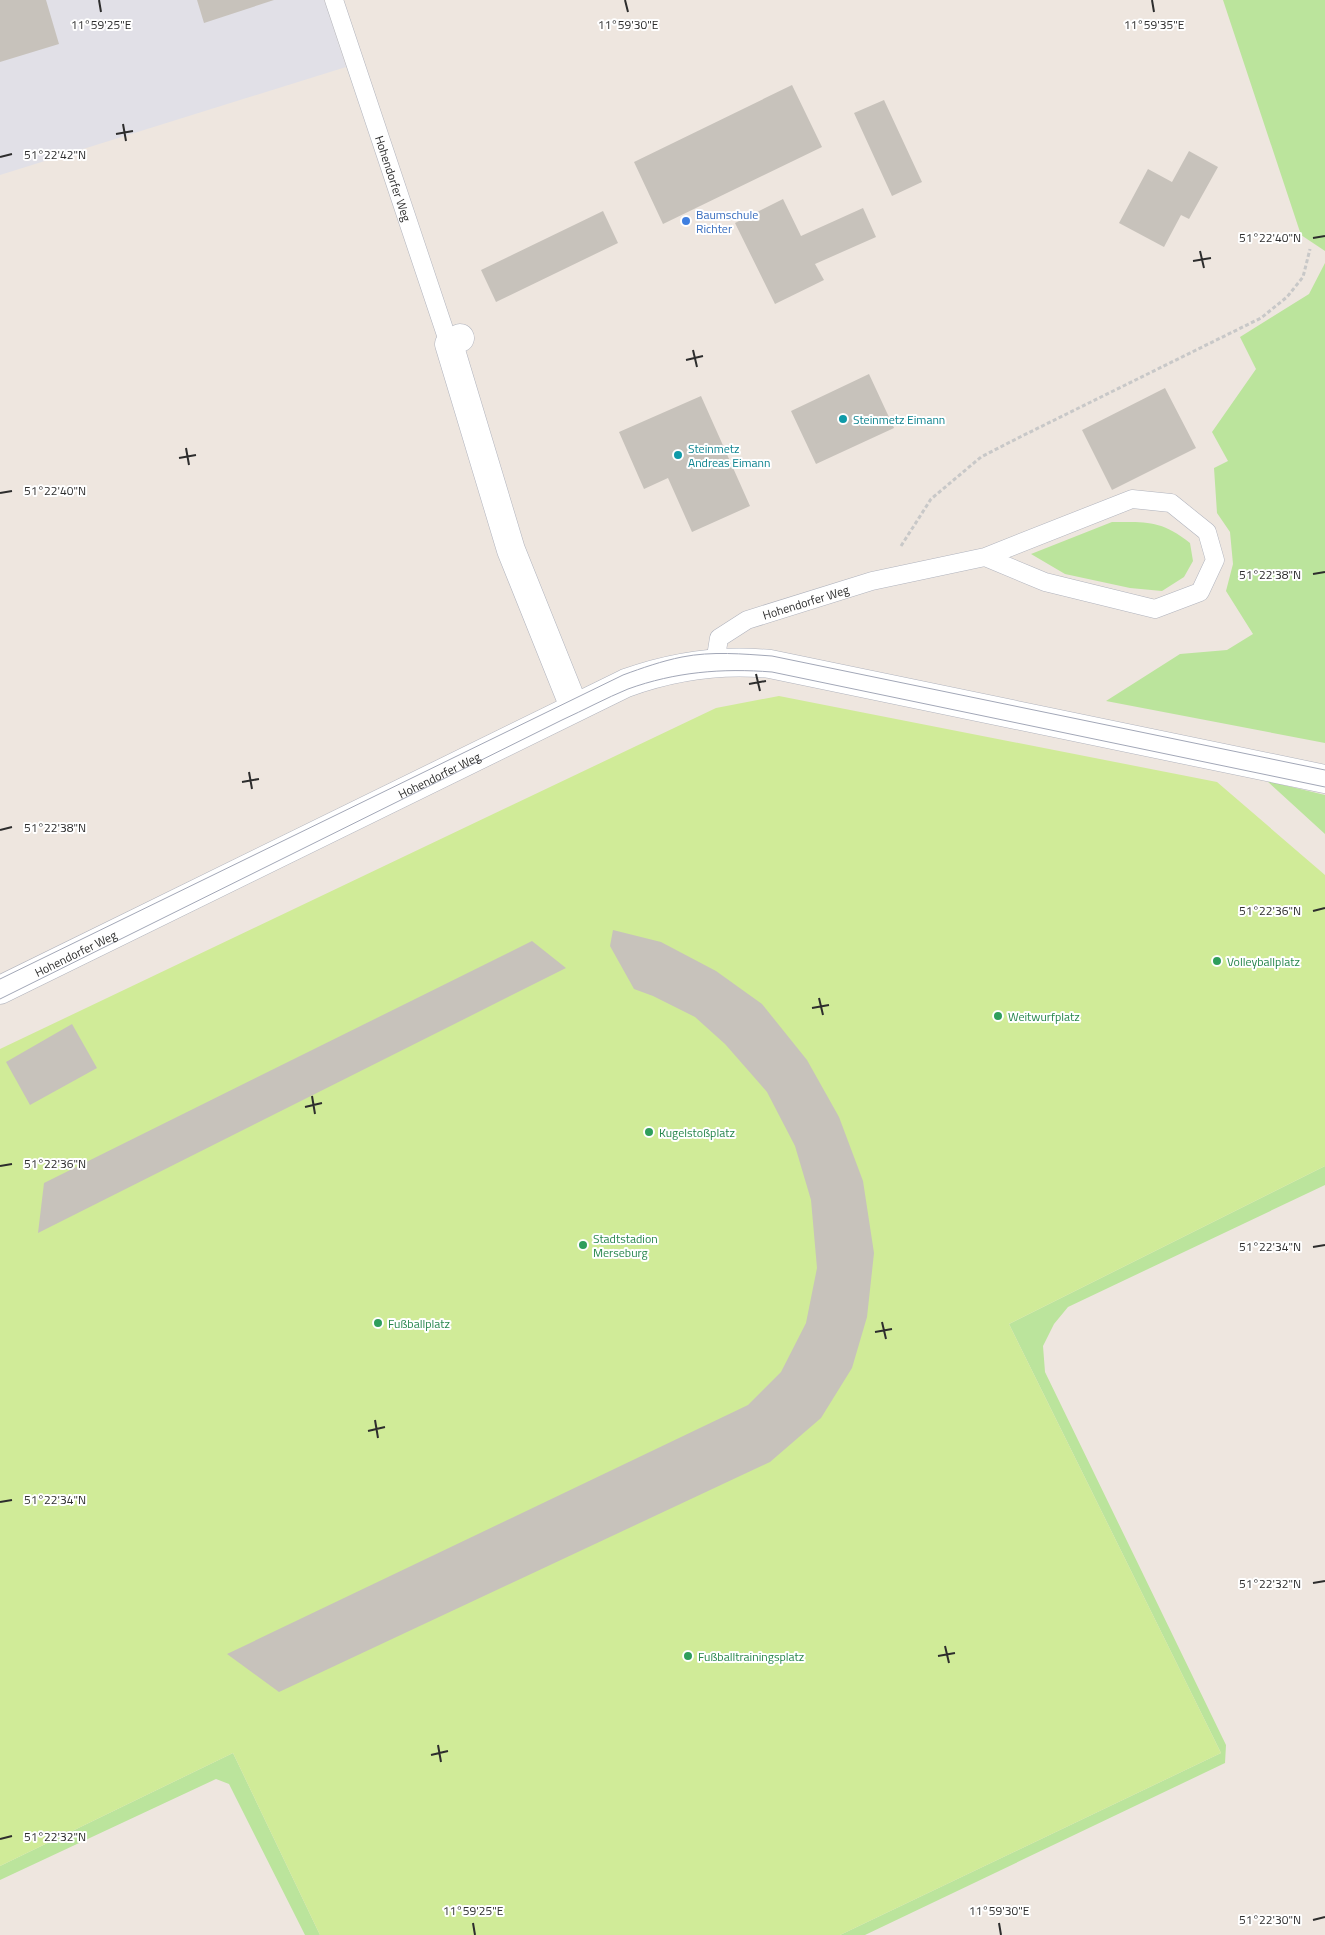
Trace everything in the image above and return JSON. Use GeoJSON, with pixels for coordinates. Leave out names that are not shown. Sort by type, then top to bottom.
{"type":"FeatureCollection","features":[{"type":"Feature","properties":{"kind":"street"},"geometry":{"type":"LineString","coordinates":[[454,341],[511,550],[574,707]]}},
{"type":"Feature","properties":{"kind":"street"},"geometry":{"type":"LineString","coordinates":[[715,663],[742,661],[770,664],[1325,779]]}},
{"type":"Feature","properties":{"kind":"street","name":"Hohendorfer Weg"},"geometry":{"type":"LineString","coordinates":[[0,990],[626,682],[684,666],[715,663]]}},
{"type":"Feature","properties":{"kind":"lane","name":"Hohendorfer Weg"},"geometry":{"type":"LineString","coordinates":[[334,0],[454,341]]}},
{"type":"Feature","properties":{"kind":"lane","name":"Hohendorfer Weg"},"geometry":{"type":"LineString","coordinates":[[715,663],[719,638],[748,620],[872,582],[985,557],[1132,499],[1171,503],[1207,532],[1215,560],[1200,592],[1155,609],[1045,582],[985,557]]}},
{"type":"Feature","properties":{"kind":"path"},"geometry":{"type":"LineString","coordinates":[[872,582],[892,561],[914,522],[931,499],[981,457],[1261,318],[1287,297],[1303,277],[1310,249]]}},
{"type":"Feature","properties":{"kind":"shaded area"},"geometry":{"type":"Polygon","coordinates":[[[0,0],[324,0],[346,67],[0,175],[0,0]]]}},
{"type":"Feature","properties":{"kind":"green space"},"geometry":{"type":"Polygon","coordinates":[[[1223,0],[1325,0],[1325,251],[1301,235],[1223,0]]]}},
{"type":"Feature","properties":{"kind":"green space"},"geometry":{"type":"Polygon","coordinates":[[[1325,263],[1325,743],[1106,701],[1180,654],[1227,650],[1253,634],[1226,591],[1233,564],[1230,532],[1217,513],[1214,468],[1228,461],[1212,432],[1256,369],[1240,337],[1309,294],[1325,263]]]}},
{"type":"Feature","properties":{"kind":"green space"},"geometry":{"type":"Polygon","coordinates":[[[1112,522],[1153,524],[1162,526],[1180,535],[1190,543],[1193,561],[1184,577],[1162,591],[1130,588],[1065,574],[1031,554],[1112,522]]]}},
{"type":"Feature","properties":{"kind":"green space","name":"Stadtstadion Merseburg"},"geometry":{"type":"Polygon","coordinates":[[[779,696],[1217,782],[1325,875],[1325,1166],[1009,1324],[1221,1753],[840,1935],[320,1935],[233,1753],[0,1866],[0,1049],[716,708],[779,696]]]}},
{"type":"Feature","properties":{"kind":"green space"},"geometry":{"type":"Polygon","coordinates":[[[1267,781],[1325,795],[1325,834],[1267,781]]]}},
{"type":"Feature","properties":{"kind":"green space"},"geometry":{"type":"Polygon","coordinates":[[[1325,1166],[1325,1185],[1068,1307],[1054,1324],[1043,1346],[1045,1372],[1226,1745],[1225,1763],[865,1935],[840,1935],[1221,1753],[1009,1324],[1325,1166]]]}},
{"type":"Feature","properties":{"kind":"green space"},"geometry":{"type":"Polygon","coordinates":[[[233,1753],[320,1935],[305,1935],[229,1784],[216,1779],[0,1880],[0,1866],[233,1753]]]}},
{"type":"Feature","properties":{"kind":"building"},"geometry":{"type":"Polygon","coordinates":[[[0,0],[46,0],[59,44],[0,62],[0,0]]]}},
{"type":"Feature","properties":{"kind":"building"},"geometry":{"type":"Polygon","coordinates":[[[197,0],[274,0],[204,23],[197,0]]]}},
{"type":"Feature","properties":{"kind":"building"},"geometry":{"type":"Polygon","coordinates":[[[792,85],[822,147],[663,224],[634,162],[792,85]]]}},
{"type":"Feature","properties":{"kind":"building"},"geometry":{"type":"Polygon","coordinates":[[[884,100],[922,182],[892,196],[854,113],[884,100]]]}},
{"type":"Feature","properties":{"kind":"building"},"geometry":{"type":"Polygon","coordinates":[[[1189,151],[1218,167],[1189,219],[1181,215],[1164,247],[1119,223],[1148,169],[1172,182],[1189,151]]]}},
{"type":"Feature","properties":{"kind":"building"},"geometry":{"type":"Polygon","coordinates":[[[783,199],[801,236],[863,208],[876,237],[815,264],[824,280],[775,304],[735,223],[783,199]]]}},
{"type":"Feature","properties":{"kind":"building"},"geometry":{"type":"Polygon","coordinates":[[[603,211],[618,243],[496,302],[481,270],[603,211]]]}},
{"type":"Feature","properties":{"kind":"building","name":"Steinmetz Eimann"},"geometry":{"type":"Polygon","coordinates":[[[869,374],[894,428],[816,464],[791,411],[869,374]]]}},
{"type":"Feature","properties":{"kind":"building"},"geometry":{"type":"Polygon","coordinates":[[[1165,388],[1196,448],[1112,490],[1082,430],[1165,388]]]}},
{"type":"Feature","properties":{"kind":"building","name":"Steinmetz Andreas Eimann"},"geometry":{"type":"Polygon","coordinates":[[[701,396],[750,506],[692,532],[668,478],[644,489],[619,432],[701,396]]]}},
{"type":"Feature","properties":{"kind":"building"},"geometry":{"type":"Polygon","coordinates":[[[613,930],[661,942],[716,971],[762,1004],[807,1060],[839,1117],[863,1181],[874,1253],[867,1317],[852,1368],[821,1418],[770,1462],[279,1692],[227,1654],[748,1405],[781,1372],[806,1323],[817,1268],[811,1200],[795,1146],[767,1092],[725,1044],[695,1017],[653,996],[634,989],[610,946],[613,930]]]}},
{"type":"Feature","properties":{"kind":"building"},"geometry":{"type":"Polygon","coordinates":[[[532,941],[566,968],[38,1233],[44,1183],[532,941]]]}},
{"type":"Feature","properties":{"kind":"building"},"geometry":{"type":"Polygon","coordinates":[[[72,1024],[97,1068],[30,1105],[6,1062],[72,1024]]]}},
{"type":"Feature","properties":{"kind":"tram line"},"geometry":{"type":"LineString","coordinates":[[0,979],[623,675],[693,655],[772,656],[1325,770]]}},
{"type":"Feature","properties":{"kind":"tram line"},"geometry":{"type":"LineString","coordinates":[[0,999],[603,700],[646,683],[681,675],[717,671],[772,672],[1325,787]]}},
{"type":"Feature","properties":{"kind":"place","name":"Baumschule Richter"},"geometry":{"type":"Point","coordinates":[686,221]}},
{"type":"Feature","properties":{"kind":"place","name":"Steinmetz Eimann"},"geometry":{"type":"Point","coordinates":[843,419]}},
{"type":"Feature","properties":{"kind":"place","name":"Steinmetz Andreas Eimann"},"geometry":{"type":"Point","coordinates":[678,455]}},
{"type":"Feature","properties":{"kind":"place","name":"Volleyballplatz"},"geometry":{"type":"Point","coordinates":[1217,961]}},
{"type":"Feature","properties":{"kind":"place","name":"Weitwurfplatz"},"geometry":{"type":"Point","coordinates":[998,1016]}},
{"type":"Feature","properties":{"kind":"place","name":"Kugelstoßplatz"},"geometry":{"type":"Point","coordinates":[649,1132]}},
{"type":"Feature","properties":{"kind":"place","name":"Stadtstadion Merseburg"},"geometry":{"type":"Point","coordinates":[583,1245]}},
{"type":"Feature","properties":{"kind":"place","name":"Fußballplatz"},"geometry":{"type":"Point","coordinates":[378,1323]}},
{"type":"Feature","properties":{"kind":"place","name":"Fußballtrainingsplatz"},"geometry":{"type":"Point","coordinates":[688,1656]}}]}
